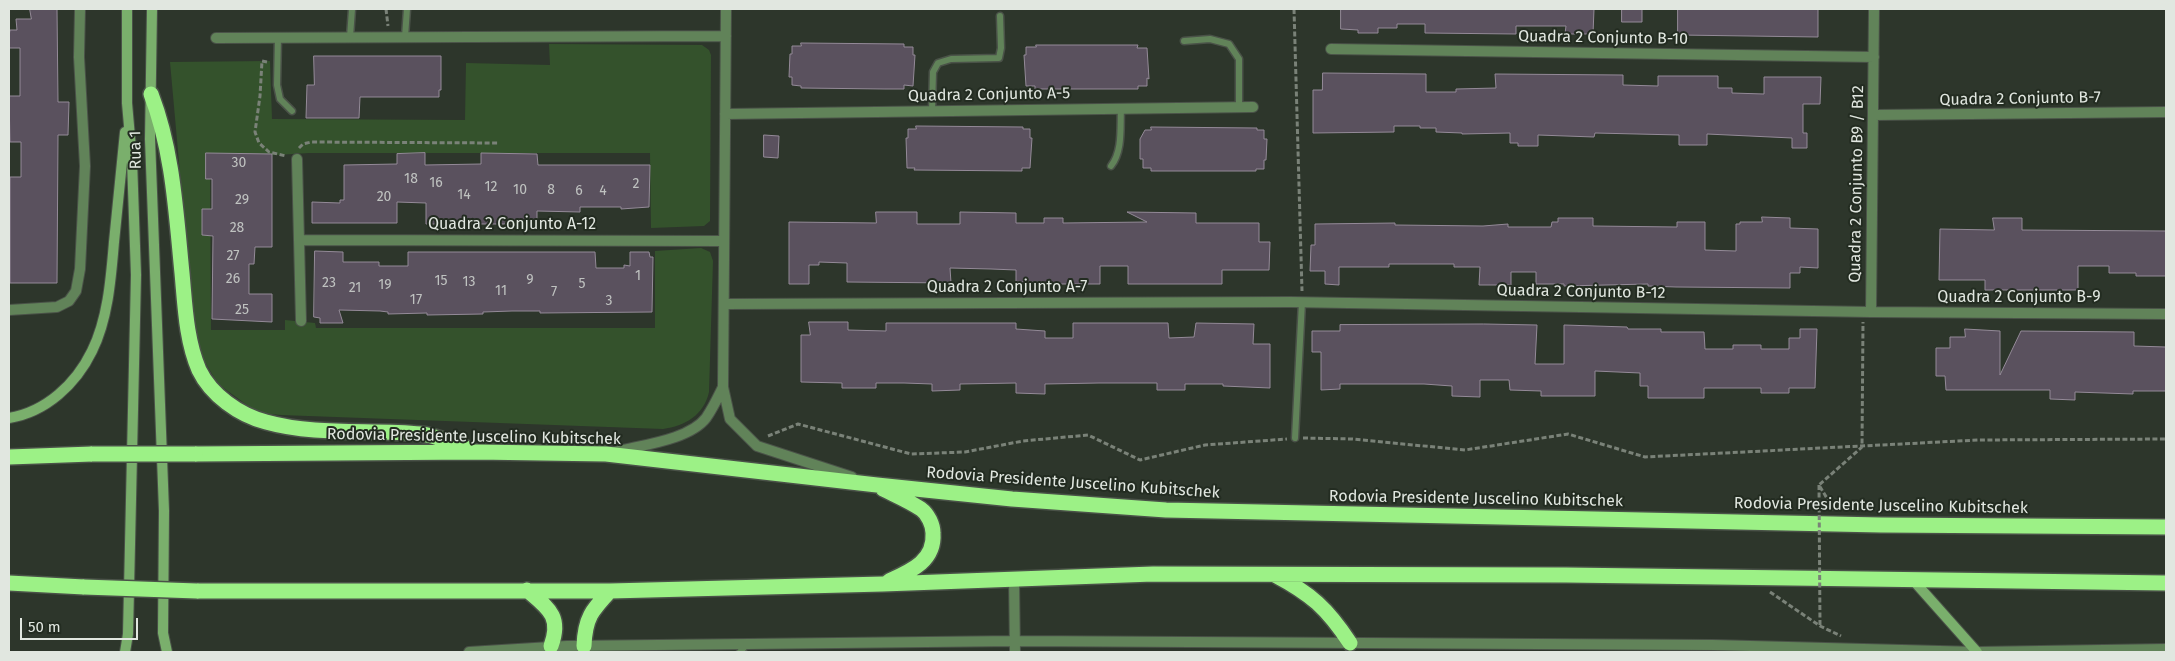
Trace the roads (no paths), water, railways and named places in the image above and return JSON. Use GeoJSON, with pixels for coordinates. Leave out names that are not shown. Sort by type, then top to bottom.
{"type":"FeatureCollection","features":[{"type":"Feature","properties":{"kind":"highway"},"geometry":{"type":"LineString","coordinates":[[151,94],[162,123],[173,190],[190,341],[199,370],[210,388],[242,413],[264,422],[294,429],[423,434],[477,452]]}},
{"type":"Feature","properties":{"kind":"highway","name":"Rodovia Presidente Juscelino Kubitschek"},"geometry":{"type":"LineString","coordinates":[[9,457],[92,454],[477,452],[606,454],[877,486],[1012,499],[1166,510],[1843,524],[2166,527]]}},
{"type":"Feature","properties":{"kind":"highway"},"geometry":{"type":"LineString","coordinates":[[877,486],[922,510],[933,529],[934,540],[928,557],[915,568],[883,584]]}},
{"type":"Feature","properties":{"kind":"highway"},"geometry":{"type":"LineString","coordinates":[[9,583],[197,591],[610,591],[883,584],[1153,574],[1273,574],[2166,583]]}},
{"type":"Feature","properties":{"kind":"highway"},"geometry":{"type":"LineString","coordinates":[[1273,574],[1302,590],[1323,606],[1350,643]]}},
{"type":"Feature","properties":{"kind":"highway"},"geometry":{"type":"LineString","coordinates":[[527,590],[549,608],[554,617],[555,636],[545,649]]}},
{"type":"Feature","properties":{"kind":"highway"},"geometry":{"type":"LineString","coordinates":[[589,648],[584,629],[588,618],[610,591]]}},
{"type":"Feature","properties":{"kind":"main road"},"geometry":{"type":"LineString","coordinates":[[125,652],[128,634],[136,276],[132,160],[127,103],[127,9]]}},
{"type":"Feature","properties":{"kind":"main road","name":"Rua 1"},"geometry":{"type":"LineString","coordinates":[[152,9],[150,139],[164,511],[163,633]]}},
{"type":"Feature","properties":{"kind":"main road"},"geometry":{"type":"LineString","coordinates":[[9,418],[47,404],[69,385],[93,350],[104,312],[111,275],[127,103]]}},
{"type":"Feature","properties":{"kind":"main road"},"geometry":{"type":"LineString","coordinates":[[1913,580],[1977,652]]}},
{"type":"Feature","properties":{"kind":"main road"},"geometry":{"type":"LineString","coordinates":[[159,652],[163,633]]}},
{"type":"Feature","properties":{"kind":"main road"},"geometry":{"type":"LineString","coordinates":[[163,633],[167,652]]}},
{"type":"Feature","properties":{"kind":"street"},"geometry":{"type":"LineString","coordinates":[[9,310],[58,307],[69,301],[76,291],[80,269],[85,166],[79,57],[80,9]]}},
{"type":"Feature","properties":{"kind":"street"},"geometry":{"type":"LineString","coordinates":[[726,9],[723,387],[730,419],[757,446],[877,486]]}},
{"type":"Feature","properties":{"kind":"street","name":"Quadra 2 Conjunto B9 / B12"},"geometry":{"type":"LineString","coordinates":[[1867,312],[1874,9]]}},
{"type":"Feature","properties":{"kind":"street"},"geometry":{"type":"LineString","coordinates":[[216,38],[726,36]]}},
{"type":"Feature","properties":{"kind":"street","name":"Quadra 2 Conjunto B-10"},"geometry":{"type":"LineString","coordinates":[[1331,49],[1874,58]]}},
{"type":"Feature","properties":{"kind":"street","name":"Quadra 2 Conjunto A-5"},"geometry":{"type":"LineString","coordinates":[[726,114],[1253,107]]}},
{"type":"Feature","properties":{"kind":"street","name":"Quadra 2 Conjunto B-7"},"geometry":{"type":"LineString","coordinates":[[1873,115],[2166,112]]}},
{"type":"Feature","properties":{"kind":"street"},"geometry":{"type":"LineString","coordinates":[[297,159],[301,321]]}},
{"type":"Feature","properties":{"kind":"street","name":"Quadra 2 Conjunto A-12"},"geometry":{"type":"LineString","coordinates":[[299,240],[724,241]]}},
{"type":"Feature","properties":{"kind":"street","name":"Quadra 2 Conjunto B-12"},"geometry":{"type":"LineString","coordinates":[[1290,302],[1867,312]]}},
{"type":"Feature","properties":{"kind":"street","name":"Quadra 2 Conjunto A-7"},"geometry":{"type":"LineString","coordinates":[[724,304],[1290,302]]}},
{"type":"Feature","properties":{"kind":"street","name":"Quadra 2 Conjunto B-9"},"geometry":{"type":"LineString","coordinates":[[1867,312],[2166,314]]}},
{"type":"Feature","properties":{"kind":"street"},"geometry":{"type":"LineString","coordinates":[[606,454],[688,432],[706,418],[723,387]]}},
{"type":"Feature","properties":{"kind":"street"},"geometry":{"type":"LineString","coordinates":[[1014,578],[1015,652]]}},
{"type":"Feature","properties":{"kind":"street"},"geometry":{"type":"LineString","coordinates":[[468,652],[747,644],[1016,641],[1350,643],[1377,648],[1977,652],[2166,649]]}},
{"type":"Feature","properties":{"kind":"lane"},"geometry":{"type":"LineString","coordinates":[[350,37],[352,9]]}},
{"type":"Feature","properties":{"kind":"lane"},"geometry":{"type":"LineString","coordinates":[[405,37],[407,9]]}},
{"type":"Feature","properties":{"kind":"lane"},"geometry":{"type":"LineString","coordinates":[[932,111],[932,72],[938,63],[951,59],[999,58],[1001,48],[1000,16]]}},
{"type":"Feature","properties":{"kind":"lane"},"geometry":{"type":"LineString","coordinates":[[278,37],[277,85],[280,99],[292,111]]}},
{"type":"Feature","properties":{"kind":"lane"},"geometry":{"type":"LineString","coordinates":[[1184,41],[1210,39],[1229,44],[1239,59],[1239,107]]}},
{"type":"Feature","properties":{"kind":"lane"},"geometry":{"type":"LineString","coordinates":[[1111,166],[1117,159],[1121,108]]}},
{"type":"Feature","properties":{"kind":"lane"},"geometry":{"type":"LineString","coordinates":[[1295,438],[1302,302]]}},
{"type":"Feature","properties":{"kind":"lane"},"geometry":{"type":"LineString","coordinates":[[740,652],[747,644]]}}]}
